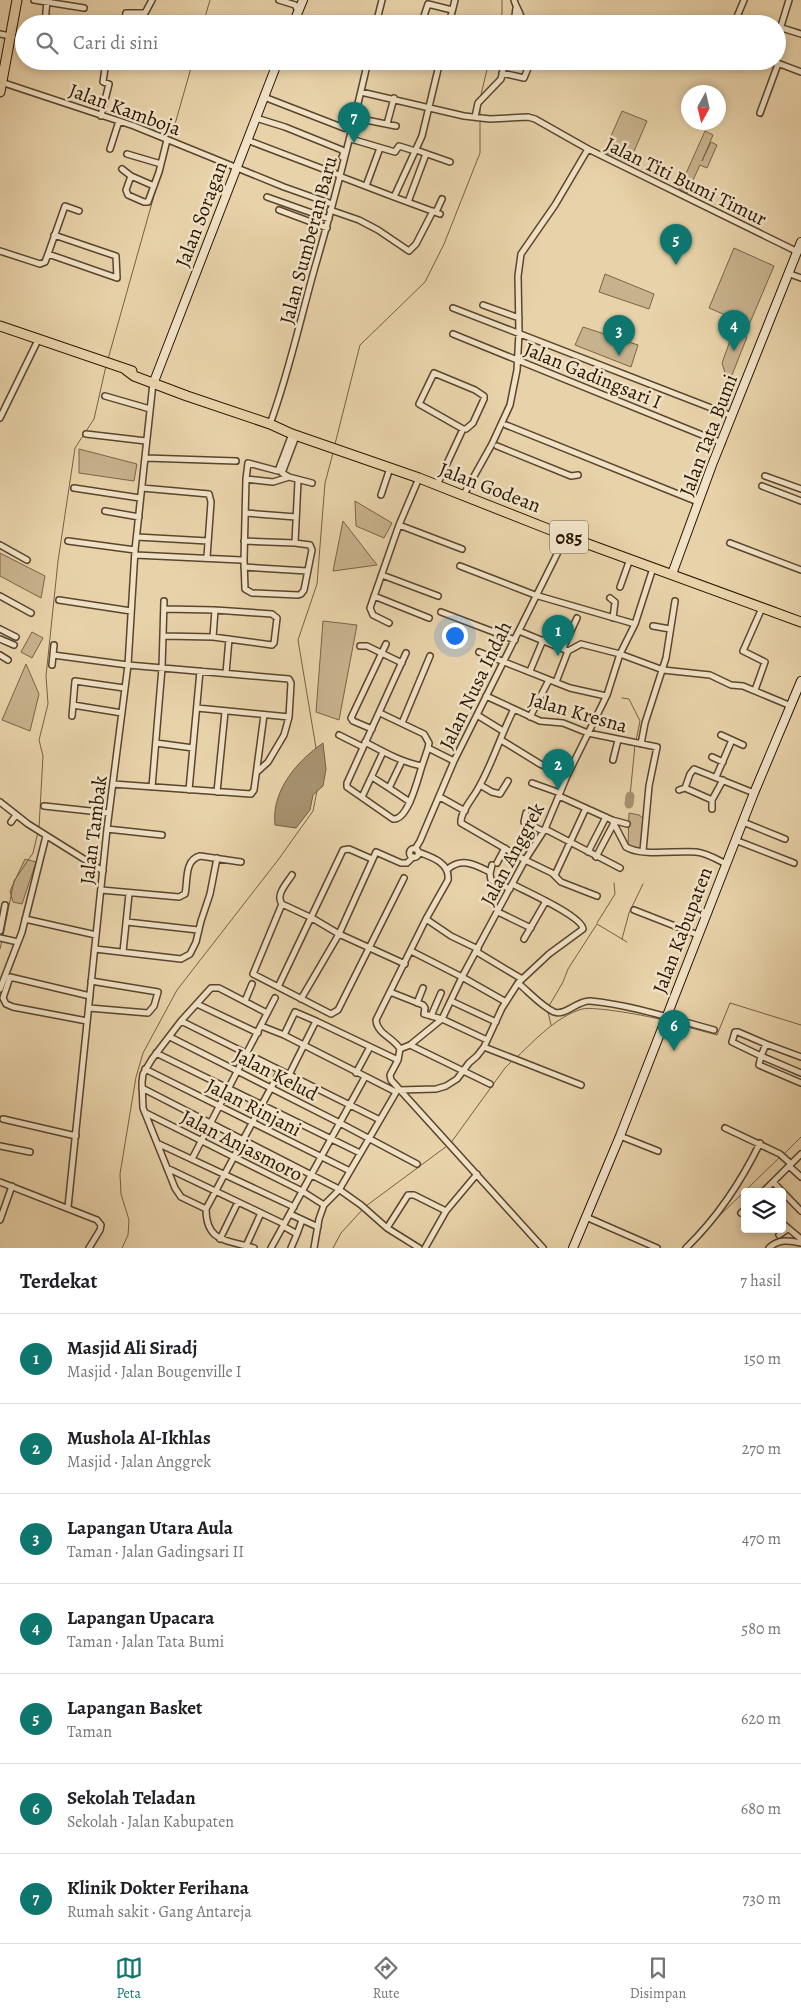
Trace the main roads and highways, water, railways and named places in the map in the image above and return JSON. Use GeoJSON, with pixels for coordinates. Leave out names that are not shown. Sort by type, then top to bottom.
{"type":"FeatureCollection","features":[{"type":"Feature","properties":{"kind":"main road"},"geometry":{"type":"LineString","coordinates":[[0,92],[16,0]]}},
{"type":"Feature","properties":{"kind":"main road","name":"Jalan Godean"},"geometry":{"type":"LineString","coordinates":[[0,326],[106,362],[126,370],[134,376],[154,381],[187,396],[418,478],[566,536],[631,558],[801,622]]}},
{"type":"Feature","properties":{"kind":"waterway"},"geometry":{"type":"LineString","coordinates":[[206,15],[210,0]]}},
{"type":"Feature","properties":{"kind":"waterway"},"geometry":{"type":"LineString","coordinates":[[501,15],[502,0]]}},
{"type":"Feature","properties":{"kind":"waterway"},"geometry":{"type":"LineString","coordinates":[[171,138],[190,70]]}},
{"type":"Feature","properties":{"kind":"waterway"},"geometry":{"type":"LineString","coordinates":[[480,99],[487,70]]}},
{"type":"Feature","properties":{"kind":"waterway"},"geometry":{"type":"LineString","coordinates":[[480,105],[480,116]]}},
{"type":"Feature","properties":{"kind":"waterway"},"geometry":{"type":"LineString","coordinates":[[335,444],[360,345],[425,282],[444,244],[480,153],[480,120]]}},
{"type":"Feature","properties":{"kind":"waterway"},"geometry":{"type":"LineString","coordinates":[[165,157],[170,142]]}},
{"type":"Feature","properties":{"kind":"waterway"},"geometry":{"type":"LineString","coordinates":[[108,359],[159,178]]}},
{"type":"Feature","properties":{"kind":"waterway"},"geometry":{"type":"LineString","coordinates":[[39,828],[43,756],[39,740],[48,704],[46,676],[58,561],[75,448],[94,419],[106,366]]}},
{"type":"Feature","properties":{"kind":"waterway"},"geometry":{"type":"LineString","coordinates":[[316,748],[298,640],[317,584],[325,483],[333,453]]}},
{"type":"Feature","properties":{"kind":"waterway"},"geometry":{"type":"LineString","coordinates":[[622,698],[629,699],[640,721],[636,741]]}},
{"type":"Feature","properties":{"kind":"waterway"},"geometry":{"type":"LineString","coordinates":[[630,796],[635,745]]}},
{"type":"Feature","properties":{"kind":"waterway"},"geometry":{"type":"LineString","coordinates":[[122,1248],[128,1235],[129,1220],[121,1194],[120,1174],[136,1077],[143,1053],[177,990],[278,860],[313,811],[317,791]]}},
{"type":"Feature","properties":{"kind":"waterway"},"geometry":{"type":"LineString","coordinates":[[629,804],[630,796]]}},
{"type":"Feature","properties":{"kind":"waterway"},"geometry":{"type":"LineString","coordinates":[[3,936],[14,881],[33,853],[38,832]]}},
{"type":"Feature","properties":{"kind":"waterway"},"geometry":{"type":"LineString","coordinates":[[597,923],[615,894],[614,883]]}},
{"type":"Feature","properties":{"kind":"waterway"},"geometry":{"type":"LineString","coordinates":[[622,939],[629,913],[643,884]]}},
{"type":"Feature","properties":{"kind":"waterway"},"geometry":{"type":"LineString","coordinates":[[549,1006],[568,969],[597,924],[627,942]]}},
{"type":"Feature","properties":{"kind":"waterway"},"geometry":{"type":"LineString","coordinates":[[0,949],[2,940]]}},
{"type":"Feature","properties":{"kind":"waterway"},"geometry":{"type":"LineString","coordinates":[[669,1022],[717,1035],[730,1003],[801,1025]]}},
{"type":"Feature","properties":{"kind":"waterway"},"geometry":{"type":"LineString","coordinates":[[517,1057],[555,1023],[582,1009],[609,1010],[663,1020]]}},
{"type":"Feature","properties":{"kind":"waterway"},"geometry":{"type":"LineString","coordinates":[[548,1012],[551,1025]]}},
{"type":"Feature","properties":{"kind":"waterway"},"geometry":{"type":"LineString","coordinates":[[450,1144],[512,1061]]}},
{"type":"Feature","properties":{"kind":"waterway"},"geometry":{"type":"LineString","coordinates":[[784,1154],[801,1137]]}},
{"type":"Feature","properties":{"kind":"waterway"},"geometry":{"type":"LineString","coordinates":[[366,1206],[447,1146]]}},
{"type":"Feature","properties":{"kind":"waterway"},"geometry":{"type":"LineString","coordinates":[[712,1223],[781,1156]]}},
{"type":"Feature","properties":{"kind":"waterway"},"geometry":{"type":"LineString","coordinates":[[333,1248],[341,1233],[363,1209]]}},
{"type":"Feature","properties":{"kind":"place","name":"Klinik Dokter Ferihana"},"geometry":{"type":"Point","coordinates":[354,143]}},
{"type":"Feature","properties":{"kind":"place","name":"Lapangan Basket"},"geometry":{"type":"Point","coordinates":[676,265]}},
{"type":"Feature","properties":{"kind":"place","name":"Lapangan Upacara"},"geometry":{"type":"Point","coordinates":[734,351]}},
{"type":"Feature","properties":{"kind":"place","name":"Lapangan Utara Aula"},"geometry":{"type":"Point","coordinates":[619,356]}},
{"type":"Feature","properties":{"kind":"place","name":"Masjid Ali Siradj"},"geometry":{"type":"Point","coordinates":[558,656]}},
{"type":"Feature","properties":{"kind":"place","name":"Mushola Al-Ikhlas"},"geometry":{"type":"Point","coordinates":[558,790]}},
{"type":"Feature","properties":{"kind":"place","name":"Sekolah Teladan"},"geometry":{"type":"Point","coordinates":[674,1051]}}]}
